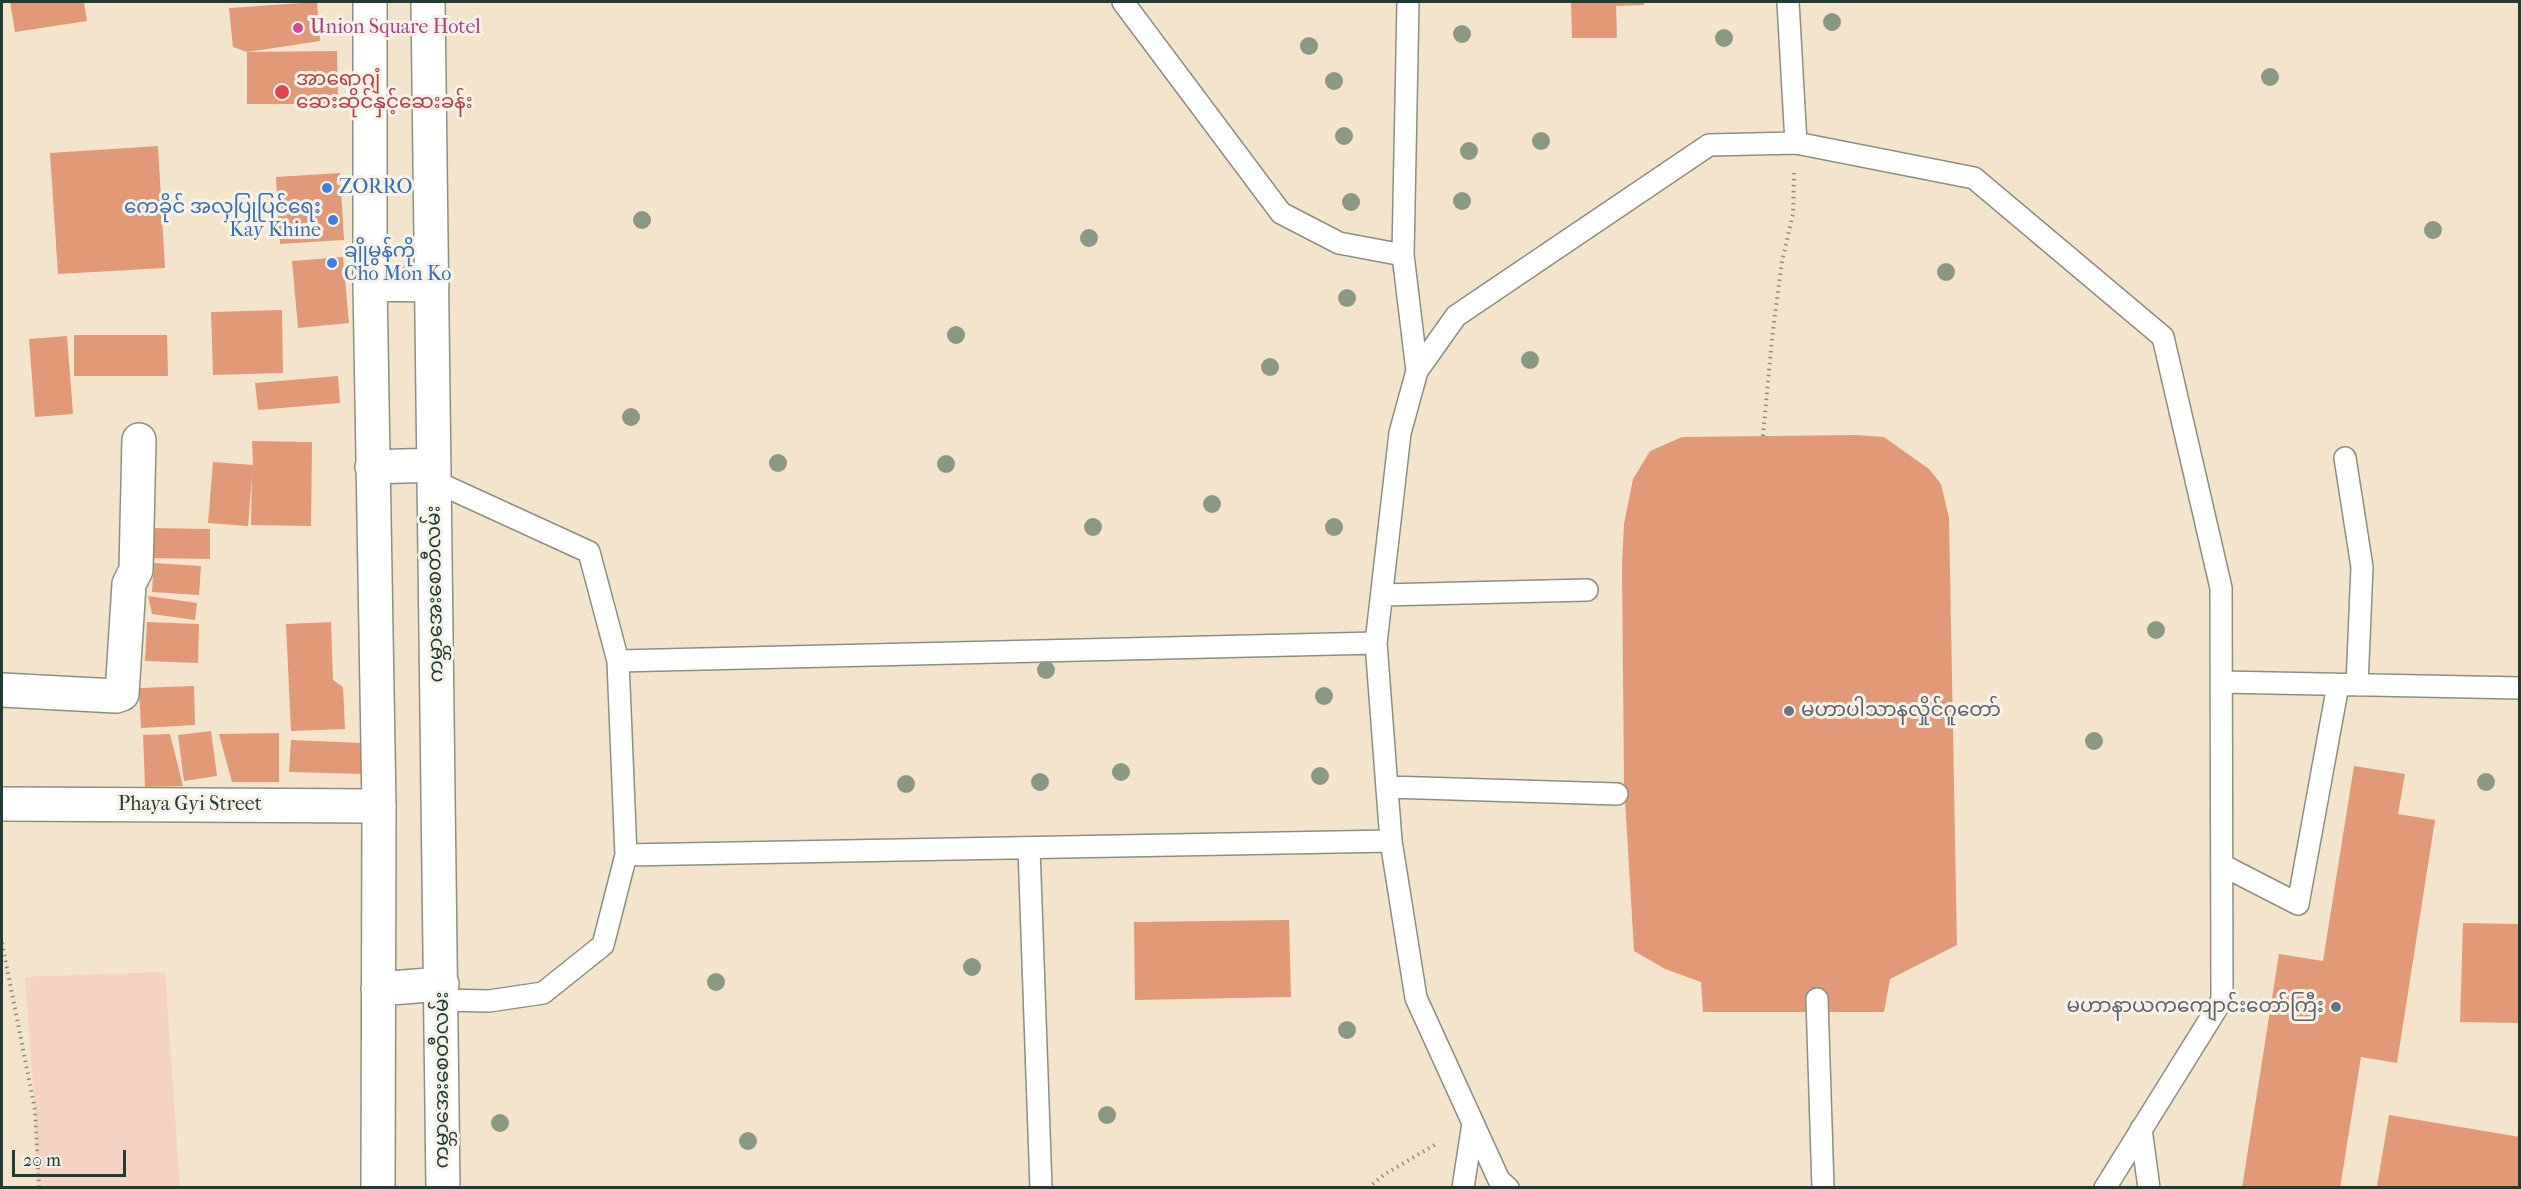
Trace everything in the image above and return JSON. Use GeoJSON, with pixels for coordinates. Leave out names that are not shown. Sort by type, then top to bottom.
{"type":"FeatureCollection","features":[{"type":"Feature","properties":{"kind":"main road"},"geometry":{"type":"LineString","coordinates":[[370,2],[372,467],[379,806],[378,1188]]}},
{"type":"Feature","properties":{"kind":"main road","name":"ကမ္ဘာအေးစေတီလမ်း"},"geometry":{"type":"LineString","coordinates":[[429,2],[443,1188]]}},
{"type":"Feature","properties":{"kind":"main road"},"geometry":{"type":"LineString","coordinates":[[370,284],[432,285]]}},
{"type":"Feature","properties":{"kind":"main road"},"geometry":{"type":"LineString","coordinates":[[2,690],[116,696],[122,694],[129,584],[136,570],[139,440]]}},
{"type":"Feature","properties":{"kind":"main road"},"geometry":{"type":"LineString","coordinates":[[372,467],[434,473]]}},
{"type":"Feature","properties":{"kind":"main road","name":"Phaya Gyi Street"},"geometry":{"type":"LineString","coordinates":[[2,804],[379,806]]}},
{"type":"Feature","properties":{"kind":"main road"},"geometry":{"type":"LineString","coordinates":[[378,989],[442,992]]}},
{"type":"Feature","properties":{"kind":"lane"},"geometry":{"type":"LineString","coordinates":[[1124,2],[1281,213],[1340,243],[1403,255]]}},
{"type":"Feature","properties":{"kind":"lane"},"geometry":{"type":"LineString","coordinates":[[1408,2],[1403,255],[1417,371]]}},
{"type":"Feature","properties":{"kind":"lane"},"geometry":{"type":"LineString","coordinates":[[1788,2],[1796,143]]}},
{"type":"Feature","properties":{"kind":"lane"},"geometry":{"type":"LineString","coordinates":[[1508,1188],[1499,1180],[1416,998],[1391,841],[1376,644],[1400,433],[1417,371],[1456,316],[1709,145],[1796,143],[1974,178],[2163,337],[2221,588],[2222,1000],[2105,1188]]}},
{"type":"Feature","properties":{"kind":"lane"},"geometry":{"type":"LineString","coordinates":[[2222,864],[2298,904],[2348,685],[2362,567],[2345,458]]}},
{"type":"Feature","properties":{"kind":"lane"},"geometry":{"type":"LineString","coordinates":[[434,473],[589,552],[618,661],[626,855],[603,945],[543,993],[489,1001],[442,992]]}},
{"type":"Feature","properties":{"kind":"lane"},"geometry":{"type":"LineString","coordinates":[[1382,595],[1587,590]]}},
{"type":"Feature","properties":{"kind":"lane"},"geometry":{"type":"LineString","coordinates":[[618,661],[1376,644]]}},
{"type":"Feature","properties":{"kind":"lane"},"geometry":{"type":"LineString","coordinates":[[2222,682],[2520,688]]}},
{"type":"Feature","properties":{"kind":"lane"},"geometry":{"type":"LineString","coordinates":[[1388,787],[1617,794]]}},
{"type":"Feature","properties":{"kind":"lane"},"geometry":{"type":"LineString","coordinates":[[626,855],[1391,841]]}},
{"type":"Feature","properties":{"kind":"lane"},"geometry":{"type":"LineString","coordinates":[[1029,848],[1041,1188]]}},
{"type":"Feature","properties":{"kind":"lane"},"geometry":{"type":"LineString","coordinates":[[1817,999],[1823,1188]]}},
{"type":"Feature","properties":{"kind":"lane"},"geometry":{"type":"LineString","coordinates":[[1463,1188],[1473,1123]]}},
{"type":"Feature","properties":{"kind":"lane"},"geometry":{"type":"LineString","coordinates":[[2141,1129],[2149,1188]]}},
{"type":"Feature","properties":{"kind":"path"},"geometry":{"type":"LineString","coordinates":[[1763,436],[1782,261],[1792,214],[1796,143]]}},
{"type":"Feature","properties":{"kind":"path"},"geometry":{"type":"LineString","coordinates":[[2,943],[35,1110],[39,1188]]}},
{"type":"Feature","properties":{"kind":"path"},"geometry":{"type":"LineString","coordinates":[[1368,1188],[1385,1174],[1473,1123]]}},
{"type":"Feature","properties":{"kind":"shaded area"},"geometry":{"type":"Polygon","coordinates":[[[165,972],[180,1187],[37,1187],[35,1110],[25,977],[165,972]]]}},
{"type":"Feature","properties":{"kind":"building"},"geometry":{"type":"Polygon","coordinates":[[[10,2],[84,2],[87,21],[15,32],[10,2]]]}},
{"type":"Feature","properties":{"kind":"building"},"geometry":{"type":"Polygon","coordinates":[[[317,2],[320,41],[247,52],[233,47],[229,8],[317,2]]]}},
{"type":"Feature","properties":{"kind":"building"},"geometry":{"type":"Polygon","coordinates":[[[1571,2],[1644,2],[1644,5],[1616,6],[1617,38],[1572,38],[1571,2]]]}},
{"type":"Feature","properties":{"kind":"building"},"geometry":{"type":"Polygon","coordinates":[[[337,51],[338,104],[247,104],[247,52],[337,51]]]}},
{"type":"Feature","properties":{"kind":"building"},"geometry":{"type":"Polygon","coordinates":[[[158,146],[165,268],[58,274],[50,153],[158,146]]]}},
{"type":"Feature","properties":{"kind":"building"},"geometry":{"type":"Polygon","coordinates":[[[340,173],[344,240],[280,244],[276,177],[340,173]]]}},
{"type":"Feature","properties":{"kind":"building"},"geometry":{"type":"Polygon","coordinates":[[[343,257],[349,323],[298,328],[292,261],[343,257]]]}},
{"type":"Feature","properties":{"kind":"building"},"geometry":{"type":"Polygon","coordinates":[[[282,310],[283,373],[213,375],[211,312],[282,310]]]}},
{"type":"Feature","properties":{"kind":"building"},"geometry":{"type":"Polygon","coordinates":[[[74,335],[167,335],[168,376],[74,376],[74,335]]]}},
{"type":"Feature","properties":{"kind":"building"},"geometry":{"type":"Polygon","coordinates":[[[67,336],[73,414],[35,417],[29,339],[67,336]]]}},
{"type":"Feature","properties":{"kind":"building"},"geometry":{"type":"Polygon","coordinates":[[[338,376],[340,403],[258,410],[255,383],[338,376]]]}},
{"type":"Feature","properties":{"kind":"building","name":"မဟာပါသာနလှိုင်ဂူတော်"},"geometry":{"type":"Polygon","coordinates":[[[1856,435],[1884,437],[1929,469],[1941,484],[1949,518],[1957,945],[1890,979],[1884,1012],[1703,1012],[1701,982],[1665,969],[1634,951],[1624,782],[1622,565],[1624,524],[1633,479],[1650,451],[1682,437],[1856,435]]]}},
{"type":"Feature","properties":{"kind":"building"},"geometry":{"type":"Polygon","coordinates":[[[252,441],[312,442],[311,526],[251,525],[252,476],[248,526],[208,523],[213,462],[253,465],[252,441]]]}},
{"type":"Feature","properties":{"kind":"building"},"geometry":{"type":"Polygon","coordinates":[[[148,528],[210,529],[210,559],[148,558],[148,528]]]}},
{"type":"Feature","properties":{"kind":"building"},"geometry":{"type":"Polygon","coordinates":[[[154,563],[201,566],[199,595],[152,592],[154,563]]]}},
{"type":"Feature","properties":{"kind":"building"},"geometry":{"type":"Polygon","coordinates":[[[148,596],[197,603],[195,620],[152,614],[148,596]]]}},
{"type":"Feature","properties":{"kind":"building"},"geometry":{"type":"Polygon","coordinates":[[[147,622],[199,624],[198,663],[145,661],[147,622]]]}},
{"type":"Feature","properties":{"kind":"building"},"geometry":{"type":"Polygon","coordinates":[[[331,622],[333,680],[343,687],[345,729],[291,731],[286,624],[331,622]]]}},
{"type":"Feature","properties":{"kind":"building"},"geometry":{"type":"Polygon","coordinates":[[[194,686],[195,725],[141,728],[139,688],[194,686]]]}},
{"type":"Feature","properties":{"kind":"building"},"geometry":{"type":"Polygon","coordinates":[[[211,731],[217,776],[184,781],[178,735],[211,731]]]}},
{"type":"Feature","properties":{"kind":"building"},"geometry":{"type":"Polygon","coordinates":[[[279,733],[279,782],[232,782],[219,734],[279,733]]]}},
{"type":"Feature","properties":{"kind":"building"},"geometry":{"type":"Polygon","coordinates":[[[170,734],[183,786],[145,787],[143,735],[170,734]]]}},
{"type":"Feature","properties":{"kind":"building"},"geometry":{"type":"Polygon","coordinates":[[[291,740],[362,743],[362,774],[289,772],[291,740]]]}},
{"type":"Feature","properties":{"kind":"building"},"geometry":{"type":"Polygon","coordinates":[[[2354,766],[2405,774],[2398,814],[2435,820],[2397,1063],[2361,1057],[2340,1188],[2242,1188],[2279,954],[2323,961],[2354,766]]]}},
{"type":"Feature","properties":{"kind":"building"},"geometry":{"type":"Polygon","coordinates":[[[1289,920],[1291,997],[1135,1000],[1134,922],[1289,920]]]}},
{"type":"Feature","properties":{"kind":"building"},"geometry":{"type":"Polygon","coordinates":[[[2463,923],[2520,924],[2520,1023],[2460,1022],[2463,923]]]}},
{"type":"Feature","properties":{"kind":"building"},"geometry":{"type":"Polygon","coordinates":[[[2389,1115],[2520,1137],[2520,1188],[2377,1186],[2389,1115]]]}},
{"type":"Feature","properties":{"kind":"place","name":"Union Square Hotel"},"geometry":{"type":"Point","coordinates":[298,28]}},
{"type":"Feature","properties":{"kind":"place","name":"အာရောဂျံ ဆေးဆိုင်နှင့်ဆေးခန်း"},"geometry":{"type":"Point","coordinates":[282,92]}},
{"type":"Feature","properties":{"kind":"place","name":"ZORRO"},"geometry":{"type":"Point","coordinates":[327,188]}},
{"type":"Feature","properties":{"kind":"place","name":"ကေခိုင် အလှပြုပြင်ရေး Kay Khine"},"geometry":{"type":"Point","coordinates":[333,220]}},
{"type":"Feature","properties":{"kind":"place","name":"ချိုမွန်ကို Cho Mon Ko"},"geometry":{"type":"Point","coordinates":[332,263]}},
{"type":"Feature","properties":{"kind":"place","name":"မဟာပါသာနလှိုင်ဂူတော်"},"geometry":{"type":"Point","coordinates":[1789,711]}},
{"type":"Feature","properties":{"kind":"place","name":"မဟာနာယကကျောင်းတော်ကြီး"},"geometry":{"type":"Point","coordinates":[2336,1007]}}]}
